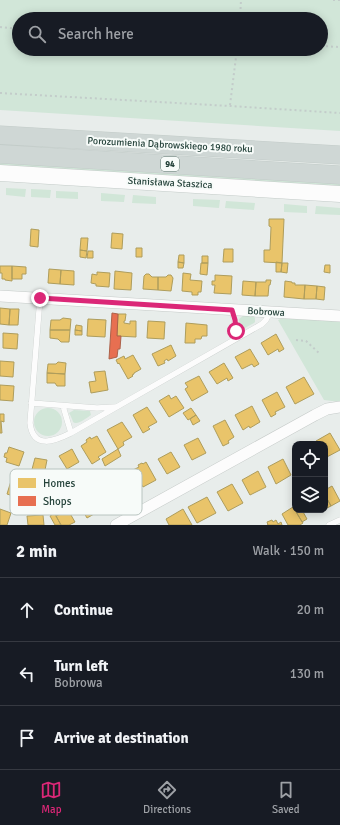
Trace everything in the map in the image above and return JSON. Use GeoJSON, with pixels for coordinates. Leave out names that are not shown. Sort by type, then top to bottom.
{"type":"FeatureCollection","features":[{"type":"Feature","properties":{"kind":"main road","name":"Porozumienia Dąbrowskiego 1980 roku"},"geometry":{"type":"LineString","coordinates":[[0,135],[340,155]]}},
{"type":"Feature","properties":{"kind":"main road","name":"Porozumienia Dąbrowskiego 1980 roku"},"geometry":{"type":"LineString","coordinates":[[0,154],[340,175]]}},
{"type":"Feature","properties":{"kind":"street","name":"Stanisława Staszica"},"geometry":{"type":"LineString","coordinates":[[0,173],[340,194]]}},
{"type":"Feature","properties":{"kind":"street","name":"Bobrowa"},"geometry":{"type":"LineString","coordinates":[[0,296],[340,316]]}},
{"type":"Feature","properties":{"kind":"street"},"geometry":{"type":"LineString","coordinates":[[142,511],[315,415],[327,409],[340,407]]}},
{"type":"Feature","properties":{"kind":"street"},"geometry":{"type":"LineString","coordinates":[[116,525],[134,515]]}},
{"type":"Feature","properties":{"kind":"lane"},"geometry":{"type":"LineString","coordinates":[[40,298],[30,424],[33,435],[38,439],[50,441],[56,440],[71,433],[262,324],[270,312]]}},
{"type":"Feature","properties":{"kind":"lane"},"geometry":{"type":"LineString","coordinates":[[232,310],[236,331],[234,339]]}},
{"type":"Feature","properties":{"kind":"lane"},"geometry":{"type":"LineString","coordinates":[[31,403],[97,408],[116,406]]}},
{"type":"Feature","properties":{"kind":"lane"},"geometry":{"type":"LineString","coordinates":[[63,406],[71,433]]}},
{"type":"Feature","properties":{"kind":"lane"},"geometry":{"type":"LineString","coordinates":[[330,525],[340,520]]}},
{"type":"Feature","properties":{"kind":"path"},"geometry":{"type":"LineString","coordinates":[[240,12],[241,0]]}},
{"type":"Feature","properties":{"kind":"path"},"geometry":{"type":"LineString","coordinates":[[333,0],[340,0]]}},
{"type":"Feature","properties":{"kind":"path"},"geometry":{"type":"LineString","coordinates":[[0,28],[12,29]]}},
{"type":"Feature","properties":{"kind":"path"},"geometry":{"type":"LineString","coordinates":[[328,46],[340,47]]}},
{"type":"Feature","properties":{"kind":"path"},"geometry":{"type":"LineString","coordinates":[[230,106],[236,56]]}},
{"type":"Feature","properties":{"kind":"path"},"geometry":{"type":"LineString","coordinates":[[0,93],[340,113]]}},
{"type":"Feature","properties":{"kind":"path"},"geometry":{"type":"LineString","coordinates":[[296,340],[306,341],[319,353]]}},
{"type":"Feature","properties":{"kind":"green space"},"geometry":{"type":"Polygon","coordinates":[[[0,0],[340,0],[340,131],[0,110],[0,0]]]}},
{"type":"Feature","properties":{"kind":"green space"},"geometry":{"type":"Polygon","coordinates":[[[0,160],[340,181],[340,189],[0,168],[0,160]]]}},
{"type":"Feature","properties":{"kind":"green space"},"geometry":{"type":"Polygon","coordinates":[[[6,188],[26,189],[25,197],[6,195],[6,188]]]}},
{"type":"Feature","properties":{"kind":"green space"},"geometry":{"type":"Polygon","coordinates":[[[31,189],[51,190],[50,198],[31,197],[31,189]]]}},
{"type":"Feature","properties":{"kind":"green space"},"geometry":{"type":"Polygon","coordinates":[[[56,191],[78,192],[78,199],[56,198],[56,191]]]}},
{"type":"Feature","properties":{"kind":"green space"},"geometry":{"type":"Polygon","coordinates":[[[101,193],[125,195],[124,202],[101,201],[101,193]]]}},
{"type":"Feature","properties":{"kind":"green space"},"geometry":{"type":"Polygon","coordinates":[[[133,195],[156,197],[156,204],[132,203],[133,195]]]}},
{"type":"Feature","properties":{"kind":"green space"},"geometry":{"type":"Polygon","coordinates":[[[193,199],[220,200],[219,208],[193,206],[193,199]]]}},
{"type":"Feature","properties":{"kind":"green space"},"geometry":{"type":"Polygon","coordinates":[[[226,201],[255,203],[254,210],[225,208],[226,201]]]}},
{"type":"Feature","properties":{"kind":"green space"},"geometry":{"type":"Polygon","coordinates":[[[284,204],[307,206],[307,213],[284,212],[284,204]]]}},
{"type":"Feature","properties":{"kind":"green space"},"geometry":{"type":"Polygon","coordinates":[[[316,206],[340,208],[340,215],[315,214],[316,206]]]}},
{"type":"Feature","properties":{"kind":"green space"},"geometry":{"type":"Polygon","coordinates":[[[244,315],[254,316],[255,322],[241,330],[239,319],[244,315]]]}},
{"type":"Feature","properties":{"kind":"green space"},"geometry":{"type":"Polygon","coordinates":[[[285,317],[340,320],[340,402],[324,400],[278,320],[285,317]]]}},
{"type":"Feature","properties":{"kind":"green space"},"geometry":{"type":"Polygon","coordinates":[[[48,408],[58,412],[62,422],[58,432],[48,436],[38,432],[34,422],[38,412],[48,408]]]}},
{"type":"Feature","properties":{"kind":"green space"},"geometry":{"type":"Polygon","coordinates":[[[74,410],[90,411],[91,415],[82,421],[75,423],[73,422],[69,413],[74,410]]]}},
{"type":"Feature","properties":{"kind":"building: Homes"},"geometry":{"type":"Polygon","coordinates":[[[269,219],[284,219],[282,263],[264,262],[264,250],[270,250],[271,227],[269,226],[269,219]]]}},
{"type":"Feature","properties":{"kind":"building: Homes"},"geometry":{"type":"Polygon","coordinates":[[[31,229],[39,230],[38,247],[30,246],[31,229]]]}},
{"type":"Feature","properties":{"kind":"building: Homes"},"geometry":{"type":"Polygon","coordinates":[[[112,233],[123,234],[122,249],[111,248],[112,233]]]}},
{"type":"Feature","properties":{"kind":"building: Homes"},"geometry":{"type":"Polygon","coordinates":[[[81,238],[88,238],[87,251],[80,250],[81,238]]]}},
{"type":"Feature","properties":{"kind":"building: Homes"},"geometry":{"type":"Polygon","coordinates":[[[136,248],[142,248],[142,257],[136,257],[136,248]]]}},
{"type":"Feature","properties":{"kind":"building: Homes"},"geometry":{"type":"Polygon","coordinates":[[[224,249],[233,249],[233,262],[223,262],[224,249]]]}},
{"type":"Feature","properties":{"kind":"building: Homes"},"geometry":{"type":"Polygon","coordinates":[[[80,250],[87,251],[86,258],[80,257],[80,250]]]}},
{"type":"Feature","properties":{"kind":"building: Homes"},"geometry":{"type":"Polygon","coordinates":[[[88,251],[93,251],[93,258],[87,258],[88,251]]]}},
{"type":"Feature","properties":{"kind":"building: Homes"},"geometry":{"type":"Polygon","coordinates":[[[179,255],[184,255],[184,263],[178,262],[179,255]]]}},
{"type":"Feature","properties":{"kind":"building: Homes"},"geometry":{"type":"Polygon","coordinates":[[[202,256],[208,256],[208,263],[202,263],[202,256]]]}},
{"type":"Feature","properties":{"kind":"building: Homes"},"geometry":{"type":"Polygon","coordinates":[[[178,262],[184,263],[183,268],[178,268],[178,262]]]}},
{"type":"Feature","properties":{"kind":"building: Homes"},"geometry":{"type":"Polygon","coordinates":[[[276,262],[282,263],[281,272],[276,272],[276,262]]]}},
{"type":"Feature","properties":{"kind":"building: Homes"},"geometry":{"type":"Polygon","coordinates":[[[201,263],[208,263],[207,275],[200,274],[201,263]]]}},
{"type":"Feature","properties":{"kind":"building: Homes"},"geometry":{"type":"Polygon","coordinates":[[[282,263],[288,263],[287,273],[281,272],[282,263]]]}},
{"type":"Feature","properties":{"kind":"building: Homes"},"geometry":{"type":"Polygon","coordinates":[[[325,265],[330,265],[330,273],[324,272],[325,265]]]}},
{"type":"Feature","properties":{"kind":"building: Homes"},"geometry":{"type":"Polygon","coordinates":[[[0,266],[12,266],[12,281],[2,279],[0,266]]]}},
{"type":"Feature","properties":{"kind":"building: Homes"},"geometry":{"type":"Polygon","coordinates":[[[12,266],[26,267],[26,274],[22,274],[22,279],[12,279],[12,266]]]}},
{"type":"Feature","properties":{"kind":"building: Homes"},"geometry":{"type":"Polygon","coordinates":[[[49,269],[61,270],[60,284],[48,283],[49,269]]]}},
{"type":"Feature","properties":{"kind":"building: Homes"},"geometry":{"type":"Polygon","coordinates":[[[61,270],[74,271],[74,285],[60,284],[61,270]]]}},
{"type":"Feature","properties":{"kind":"building: Homes"},"geometry":{"type":"Polygon","coordinates":[[[115,271],[132,273],[131,290],[114,289],[115,271]]]}},
{"type":"Feature","properties":{"kind":"building: Homes"},"geometry":{"type":"Polygon","coordinates":[[[97,272],[110,273],[109,287],[96,286],[96,284],[91,283],[92,274],[97,275],[97,272]]]}},
{"type":"Feature","properties":{"kind":"building: Homes"},"geometry":{"type":"Polygon","coordinates":[[[183,273],[191,274],[190,280],[202,281],[201,292],[198,292],[198,295],[192,295],[192,292],[182,291],[183,273]]]}},
{"type":"Feature","properties":{"kind":"building: Homes"},"geometry":{"type":"Polygon","coordinates":[[[149,274],[152,277],[158,277],[158,290],[143,289],[144,276],[149,274]]]}},
{"type":"Feature","properties":{"kind":"building: Homes"},"geometry":{"type":"Polygon","coordinates":[[[171,275],[173,278],[171,291],[158,290],[158,277],[166,277],[171,275]]]}},
{"type":"Feature","properties":{"kind":"building: Homes"},"geometry":{"type":"Polygon","coordinates":[[[215,275],[232,276],[231,294],[214,293],[215,285],[212,285],[212,281],[215,281],[215,275]]]}},
{"type":"Feature","properties":{"kind":"building: Homes"},"geometry":{"type":"Polygon","coordinates":[[[266,280],[271,280],[268,296],[255,296],[256,282],[266,282],[266,280]]]}},
{"type":"Feature","properties":{"kind":"building: Homes"},"geometry":{"type":"Polygon","coordinates":[[[243,281],[256,282],[255,296],[242,295],[243,281]]]}},
{"type":"Feature","properties":{"kind":"building: Homes"},"geometry":{"type":"Polygon","coordinates":[[[285,281],[295,283],[295,285],[305,285],[304,299],[284,297],[285,281]]]}},
{"type":"Feature","properties":{"kind":"building: Homes"},"geometry":{"type":"Polygon","coordinates":[[[305,285],[317,286],[316,299],[304,299],[305,285]]]}},
{"type":"Feature","properties":{"kind":"building: Homes"},"geometry":{"type":"Polygon","coordinates":[[[317,286],[325,287],[324,300],[316,299],[317,286]]]}},
{"type":"Feature","properties":{"kind":"building: Homes"},"geometry":{"type":"Polygon","coordinates":[[[0,308],[10,309],[9,325],[0,324],[0,308]]]}},
{"type":"Feature","properties":{"kind":"building: Homes"},"geometry":{"type":"Polygon","coordinates":[[[10,309],[19,309],[18,325],[9,325],[10,309]]]}},
{"type":"Feature","properties":{"kind":"building: Homes"},"geometry":{"type":"Polygon","coordinates":[[[118,314],[126,314],[124,323],[130,324],[130,321],[136,321],[136,337],[117,336],[118,314]]]}},
{"type":"Feature","properties":{"kind":"building: Homes"},"geometry":{"type":"Polygon","coordinates":[[[63,318],[71,319],[70,330],[50,330],[51,320],[60,320],[63,318]]]}},
{"type":"Feature","properties":{"kind":"building: Homes"},"geometry":{"type":"Polygon","coordinates":[[[88,319],[106,320],[105,337],[87,336],[88,319]]]}},
{"type":"Feature","properties":{"kind":"building: Homes"},"geometry":{"type":"Polygon","coordinates":[[[148,321],[165,322],[164,339],[147,338],[148,321]]]}},
{"type":"Feature","properties":{"kind":"building: Homes"},"geometry":{"type":"Polygon","coordinates":[[[186,323],[207,325],[207,336],[202,336],[201,339],[195,339],[195,343],[185,343],[186,323]]]}},
{"type":"Feature","properties":{"kind":"building: Homes"},"geometry":{"type":"Polygon","coordinates":[[[76,325],[82,326],[82,331],[75,330],[76,325]]]}},
{"type":"Feature","properties":{"kind":"building: Homes"},"geometry":{"type":"Polygon","coordinates":[[[50,330],[70,330],[69,342],[61,342],[58,339],[50,338],[50,330]]]}},
{"type":"Feature","properties":{"kind":"building: Homes"},"geometry":{"type":"Polygon","coordinates":[[[75,330],[82,331],[82,335],[75,335],[75,330]]]}},
{"type":"Feature","properties":{"kind":"building: Homes"},"geometry":{"type":"Polygon","coordinates":[[[3,333],[18,334],[17,349],[3,348],[3,333]]]}},
{"type":"Feature","properties":{"kind":"building: Homes"},"geometry":{"type":"Polygon","coordinates":[[[276,334],[284,349],[279,352],[278,349],[268,355],[261,343],[276,334]]]}},
{"type":"Feature","properties":{"kind":"building: Homes"},"geometry":{"type":"Polygon","coordinates":[[[171,345],[176,356],[168,361],[167,359],[164,361],[165,363],[158,366],[152,354],[171,345]]]}},
{"type":"Feature","properties":{"kind":"building: Homes"},"geometry":{"type":"Polygon","coordinates":[[[250,349],[259,364],[254,367],[252,364],[242,369],[235,357],[250,349]]]}},
{"type":"Feature","properties":{"kind":"building: Homes"},"geometry":{"type":"Polygon","coordinates":[[[133,355],[141,369],[128,379],[116,360],[124,356],[125,359],[133,355]]]}},
{"type":"Feature","properties":{"kind":"building: Homes"},"geometry":{"type":"Polygon","coordinates":[[[0,361],[14,362],[13,377],[0,376],[0,361]]]}},
{"type":"Feature","properties":{"kind":"building: Homes"},"geometry":{"type":"Polygon","coordinates":[[[58,362],[66,363],[65,374],[47,373],[48,364],[56,364],[58,362]]]}},
{"type":"Feature","properties":{"kind":"building: Homes"},"geometry":{"type":"Polygon","coordinates":[[[224,363],[233,378],[228,381],[227,378],[217,384],[209,372],[224,363]]]}},
{"type":"Feature","properties":{"kind":"building: Homes"},"geometry":{"type":"Polygon","coordinates":[[[105,371],[108,390],[91,393],[89,382],[96,381],[94,372],[105,371]]]}},
{"type":"Feature","properties":{"kind":"building: Homes"},"geometry":{"type":"Polygon","coordinates":[[[47,373],[65,374],[65,386],[57,386],[55,383],[47,383],[47,373]]]}},
{"type":"Feature","properties":{"kind":"building: Homes"},"geometry":{"type":"Polygon","coordinates":[[[199,376],[208,392],[192,401],[185,389],[188,387],[185,383],[199,376]]]}},
{"type":"Feature","properties":{"kind":"building: Homes"},"geometry":{"type":"Polygon","coordinates":[[[304,377],[314,394],[295,404],[286,387],[304,377]]]}},
{"type":"Feature","properties":{"kind":"building: Homes"},"geometry":{"type":"Polygon","coordinates":[[[0,385],[14,386],[13,401],[0,400],[0,385]]]}},
{"type":"Feature","properties":{"kind":"building: Homes"},"geometry":{"type":"Polygon","coordinates":[[[277,392],[285,407],[275,412],[276,414],[271,417],[262,400],[277,392]]]}},
{"type":"Feature","properties":{"kind":"building: Homes"},"geometry":{"type":"Polygon","coordinates":[[[169,395],[171,399],[176,396],[184,408],[169,417],[159,401],[169,395]]]}},
{"type":"Feature","properties":{"kind":"building: Homes"},"geometry":{"type":"Polygon","coordinates":[[[252,406],[260,422],[243,430],[235,415],[252,406]]]}},
{"type":"Feature","properties":{"kind":"building: Homes"},"geometry":{"type":"Polygon","coordinates":[[[147,407],[157,422],[148,427],[150,429],[143,433],[133,415],[147,407]]]}},
{"type":"Feature","properties":{"kind":"building: Homes"},"geometry":{"type":"Polygon","coordinates":[[[191,408],[196,415],[188,420],[183,413],[191,408]]]}},
{"type":"Feature","properties":{"kind":"building: Homes"},"geometry":{"type":"Polygon","coordinates":[[[0,414],[4,414],[4,422],[1,421],[2,433],[0,433],[0,414]]]}},
{"type":"Feature","properties":{"kind":"building: Homes"},"geometry":{"type":"Polygon","coordinates":[[[196,415],[200,421],[193,425],[190,419],[196,415]]]}},
{"type":"Feature","properties":{"kind":"building: Homes"},"geometry":{"type":"Polygon","coordinates":[[[225,420],[234,437],[228,441],[229,443],[223,446],[213,426],[225,420]]]}},
{"type":"Feature","properties":{"kind":"building: Homes"},"geometry":{"type":"Polygon","coordinates":[[[122,422],[132,437],[123,442],[124,445],[118,449],[107,430],[122,422]]]}},
{"type":"Feature","properties":{"kind":"building: Homes"},"geometry":{"type":"Polygon","coordinates":[[[330,433],[340,450],[328,456],[328,441],[316,441],[330,433]]]}},
{"type":"Feature","properties":{"kind":"building: Homes"},"geometry":{"type":"Polygon","coordinates":[[[97,436],[106,452],[98,457],[100,459],[92,464],[81,446],[87,442],[86,440],[90,437],[91,439],[97,436]]]}},
{"type":"Feature","properties":{"kind":"building: Homes"},"geometry":{"type":"Polygon","coordinates":[[[198,438],[206,453],[192,460],[184,445],[198,438]]]}},
{"type":"Feature","properties":{"kind":"building: Homes"},"geometry":{"type":"Polygon","coordinates":[[[9,447],[24,452],[19,466],[6,462],[7,458],[4,457],[9,447]]]}},
{"type":"Feature","properties":{"kind":"building: Homes"},"geometry":{"type":"Polygon","coordinates":[[[72,449],[79,462],[67,469],[59,456],[72,449]]]}},
{"type":"Feature","properties":{"kind":"building: Homes"},"geometry":{"type":"Polygon","coordinates":[[[118,449],[121,456],[105,466],[102,459],[118,449]]]}},
{"type":"Feature","properties":{"kind":"building: Homes"},"geometry":{"type":"Polygon","coordinates":[[[171,452],[180,467],[167,474],[158,459],[171,452]]]}},
{"type":"Feature","properties":{"kind":"building: Homes"},"geometry":{"type":"Polygon","coordinates":[[[35,458],[47,460],[45,469],[32,469],[35,458]]]}},
{"type":"Feature","properties":{"kind":"building: Homes"},"geometry":{"type":"Polygon","coordinates":[[[283,459],[291,475],[276,484],[268,467],[283,459]]]}},
{"type":"Feature","properties":{"kind":"building: Homes"},"geometry":{"type":"Polygon","coordinates":[[[146,462],[156,480],[143,487],[142,469],[135,469],[139,467],[138,465],[146,462]]]}},
{"type":"Feature","properties":{"kind":"building: Homes"},"geometry":{"type":"Polygon","coordinates":[[[258,471],[266,487],[250,495],[242,480],[258,471]]]}},
{"type":"Feature","properties":{"kind":"building: Homes"},"geometry":{"type":"Polygon","coordinates":[[[10,484],[10,495],[7,494],[10,484]]]}},
{"type":"Feature","properties":{"kind":"building: Homes"},"geometry":{"type":"Polygon","coordinates":[[[232,484],[243,503],[228,511],[217,492],[232,484]]]}},
{"type":"Feature","properties":{"kind":"building: Homes"},"geometry":{"type":"Polygon","coordinates":[[[332,486],[340,501],[331,506],[328,500],[328,488],[332,486]]]}},
{"type":"Feature","properties":{"kind":"building: Homes"},"geometry":{"type":"Polygon","coordinates":[[[207,497],[216,513],[197,523],[188,507],[207,497]]]}},
{"type":"Feature","properties":{"kind":"building: Homes"},"geometry":{"type":"Polygon","coordinates":[[[328,500],[331,506],[328,508],[328,500]]]}},
{"type":"Feature","properties":{"kind":"building: Homes"},"geometry":{"type":"Polygon","coordinates":[[[292,508],[292,513],[297,513],[303,523],[300,525],[288,525],[282,514],[292,508]]]}},
{"type":"Feature","properties":{"kind":"building: Homes"},"geometry":{"type":"Polygon","coordinates":[[[0,509],[10,513],[10,515],[7,525],[0,525],[0,509]]]}},
{"type":"Feature","properties":{"kind":"building: Homes"},"geometry":{"type":"Polygon","coordinates":[[[183,509],[192,525],[169,525],[166,519],[183,509]]]}},
{"type":"Feature","properties":{"kind":"building: Homes"},"geometry":{"type":"Polygon","coordinates":[[[297,513],[304,513],[307,519],[302,522],[297,513]]]}},
{"type":"Feature","properties":{"kind":"building: Homes"},"geometry":{"type":"Polygon","coordinates":[[[43,515],[44,525],[28,525],[27,516],[43,515]]]}},
{"type":"Feature","properties":{"kind":"building: Homes"},"geometry":{"type":"Polygon","coordinates":[[[56,515],[61,525],[55,525],[50,516],[56,515]]]}},
{"type":"Feature","properties":{"kind":"building: Homes"},"geometry":{"type":"Polygon","coordinates":[[[71,515],[75,522],[69,525],[61,525],[56,516],[71,515]]]}},
{"type":"Feature","properties":{"kind":"building: Homes"},"geometry":{"type":"Polygon","coordinates":[[[85,515],[92,515],[87,518],[85,515]]]}},
{"type":"Feature","properties":{"kind":"building: Homes"},"geometry":{"type":"Polygon","coordinates":[[[272,520],[273,522],[276,520],[278,524],[281,522],[282,525],[268,525],[267,522],[272,520]]]}},
{"type":"Feature","properties":{"kind":"building: Shops"},"geometry":{"type":"Polygon","coordinates":[[[112,313],[118,314],[117,336],[121,336],[120,349],[118,349],[117,357],[109,359],[112,313]]]}},
{"type":"Feature","properties":{"kind":"route"},"geometry":{"type":"LineString","coordinates":[[40,298],[232,310],[236,331]]}}]}
